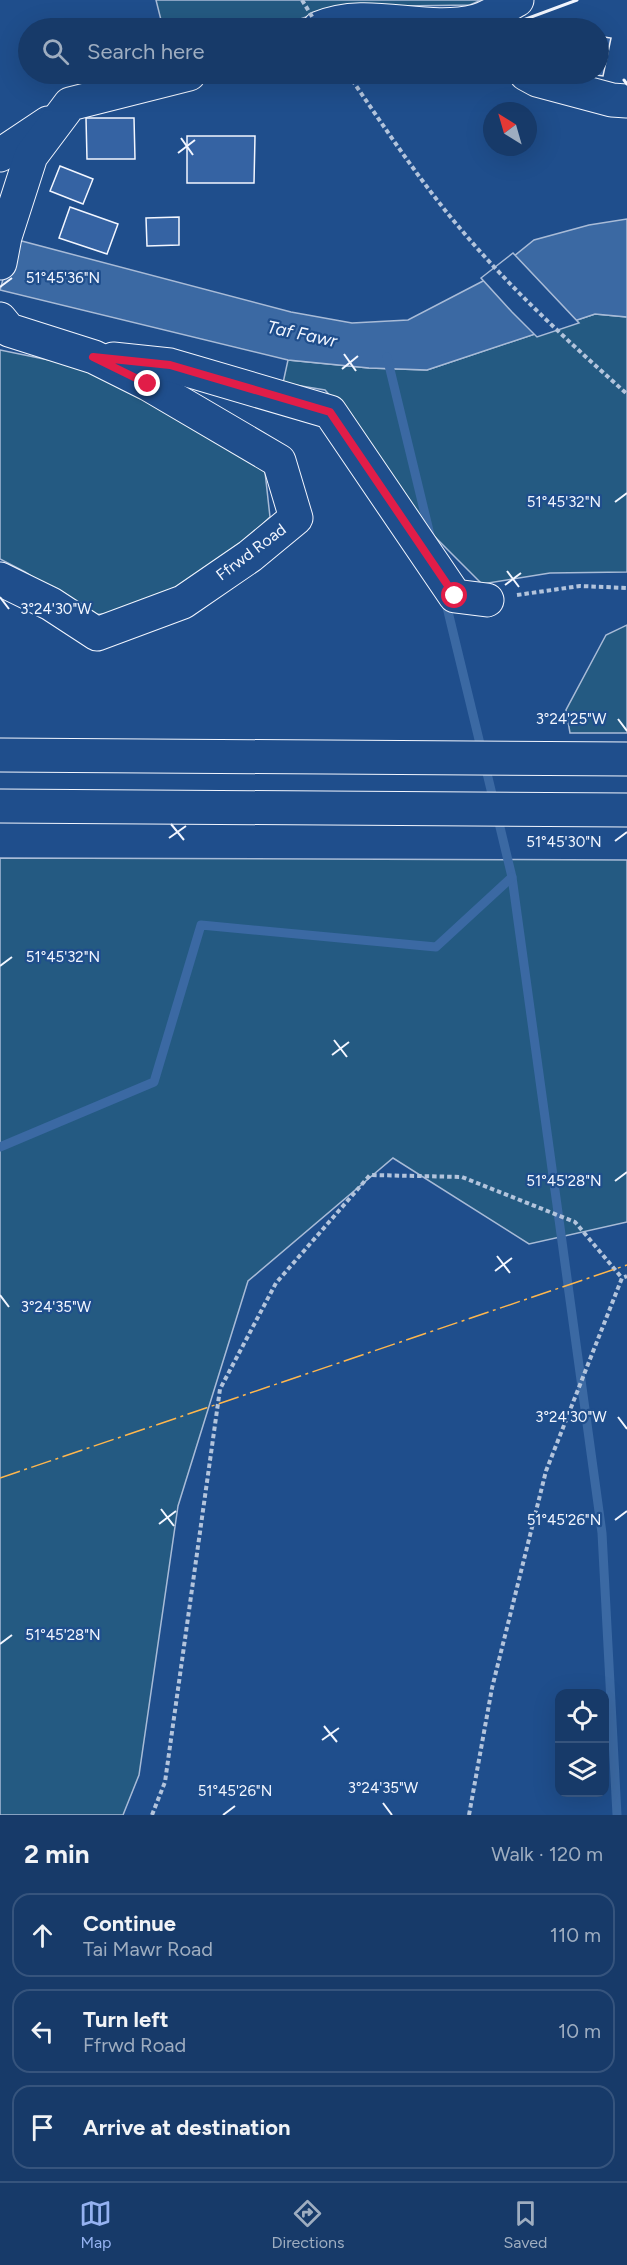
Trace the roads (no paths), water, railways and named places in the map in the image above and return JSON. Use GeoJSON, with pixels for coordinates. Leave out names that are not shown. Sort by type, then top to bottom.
{"type":"FeatureCollection","features":[{"type":"Feature","properties":{"kind":"main road"},"geometry":{"type":"LineString","coordinates":[[490,18],[517,0]]}},
{"type":"Feature","properties":{"kind":"main road"},"geometry":{"type":"LineString","coordinates":[[2,250],[31,156],[70,104],[149,84]]}},
{"type":"Feature","properties":{"kind":"main road"},"geometry":{"type":"LineString","coordinates":[[552,84],[612,100],[627,101]]}},
{"type":"Feature","properties":{"kind":"main road"},"geometry":{"type":"LineString","coordinates":[[0,155],[58,118]]}},
{"type":"Feature","properties":{"kind":"main road","name":"Ffrwd Road"},"geometry":{"type":"LineString","coordinates":[[0,319],[9,330],[93,357],[148,384],[279,461],[296,518],[250,556],[183,602],[97,634],[51,604],[0,579]]}},
{"type":"Feature","properties":{"kind":"main road"},"geometry":{"type":"LineString","coordinates":[[93,357],[170,365],[330,412],[455,596],[486,600]]}},
{"type":"Feature","properties":{"kind":"main road"},"geometry":{"type":"LineString","coordinates":[[0,756],[627,759]]}},
{"type":"Feature","properties":{"kind":"main road"},"geometry":{"type":"LineString","coordinates":[[0,806],[627,810]]}},
{"type":"Feature","properties":{"kind":"water","name":"Taf Fawr"},"geometry":{"type":"Polygon","coordinates":[[[627,219],[627,317],[595,314],[427,370],[369,368],[288,360],[0,290],[14,239],[291,312],[352,323],[408,320],[483,281],[534,240],[589,225],[627,219]]]}},
{"type":"Feature","properties":{"kind":"waterway"},"geometry":{"type":"LineString","coordinates":[[387,357],[431,539]]}},
{"type":"Feature","properties":{"kind":"waterway"},"geometry":{"type":"LineString","coordinates":[[445,599],[482,752]]}},
{"type":"Feature","properties":{"kind":"waterway"},"geometry":{"type":"LineString","coordinates":[[485,765],[512,877],[602,1533],[617,1815]]}},
{"type":"Feature","properties":{"kind":"waterway"},"geometry":{"type":"LineString","coordinates":[[0,1147],[154,1082],[201,925],[436,947],[512,877]]}}]}
